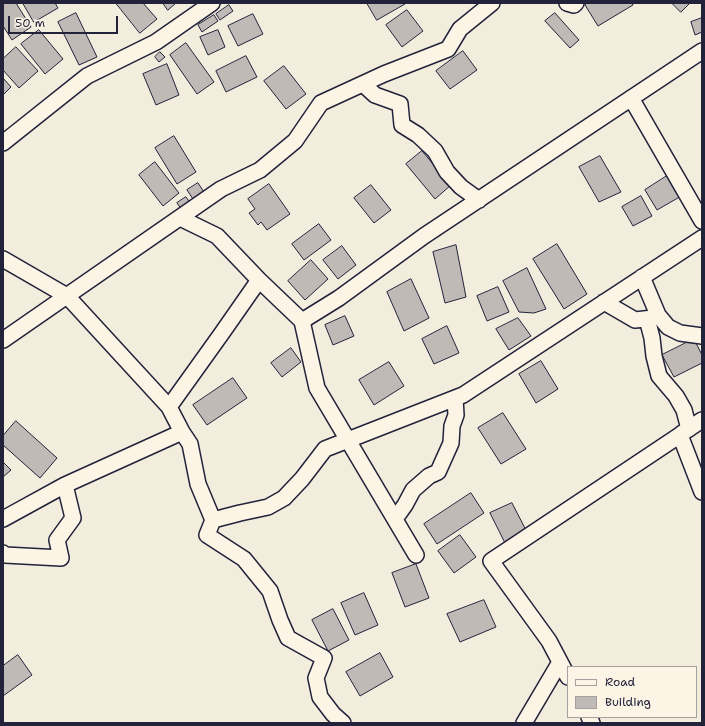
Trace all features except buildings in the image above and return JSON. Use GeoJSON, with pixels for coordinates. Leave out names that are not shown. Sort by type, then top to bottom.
{"type":"FeatureCollection","features":[{"type":"Feature","properties":{"kind":"street"},"geometry":{"type":"LineString","coordinates":[[3,143],[87,76],[156,42],[212,3]]}},
{"type":"Feature","properties":{"kind":"street"},"geometry":{"type":"LineString","coordinates":[[3,340],[221,189],[260,170],[295,141],[321,103],[384,74],[448,49],[460,29],[492,3]]}},
{"type":"Feature","properties":{"kind":"street"},"geometry":{"type":"LineString","coordinates":[[567,3],[574,6],[576,3]]}},
{"type":"Feature","properties":{"kind":"street"},"geometry":{"type":"LineString","coordinates":[[302,322],[339,298],[424,236],[702,52]]}},
{"type":"Feature","properties":{"kind":"street"},"geometry":{"type":"LineString","coordinates":[[363,84],[374,95],[400,104],[402,125],[418,136],[435,151],[447,172],[461,187],[479,200]]}},
{"type":"Feature","properties":{"kind":"street"},"geometry":{"type":"LineString","coordinates":[[631,98],[702,221]]}},
{"type":"Feature","properties":{"kind":"street"},"geometry":{"type":"LineString","coordinates":[[180,218],[217,236],[302,322],[317,388],[416,555]]}},
{"type":"Feature","properties":{"kind":"street"},"geometry":{"type":"LineString","coordinates":[[213,520],[268,507],[284,498],[302,479],[325,449],[462,395],[702,238]]}},
{"type":"Feature","properties":{"kind":"street"},"geometry":{"type":"LineString","coordinates":[[3,259],[67,296],[169,407],[190,444],[198,484],[213,520],[207,535],[244,559],[270,591],[288,638],[324,658],[316,678],[320,697],[333,714],[343,723]]}},
{"type":"Feature","properties":{"kind":"street"},"geometry":{"type":"LineString","coordinates":[[642,277],[652,317],[654,356],[659,376],[676,396],[684,410],[684,432],[702,492]]}},
{"type":"Feature","properties":{"kind":"street"},"geometry":{"type":"LineString","coordinates":[[169,407],[259,280]]}},
{"type":"Feature","properties":{"kind":"street"},"geometry":{"type":"LineString","coordinates":[[604,302],[635,320],[652,317],[680,333],[702,336]]}},
{"type":"Feature","properties":{"kind":"street"},"geometry":{"type":"LineString","coordinates":[[395,519],[413,490],[430,476],[438,472],[451,443],[452,426],[456,415],[455,398]]}},
{"type":"Feature","properties":{"kind":"street"},"geometry":{"type":"LineString","coordinates":[[567,675],[549,641],[491,561],[702,420]]}},
{"type":"Feature","properties":{"kind":"street"},"geometry":{"type":"LineString","coordinates":[[3,519],[65,485],[182,432]]}},
{"type":"Feature","properties":{"kind":"street"},"geometry":{"type":"LineString","coordinates":[[3,553],[5,555],[61,558],[57,540],[73,518],[65,485]]}},
{"type":"Feature","properties":{"kind":"street"},"geometry":{"type":"LineString","coordinates":[[524,723],[560,662]]}}]}
